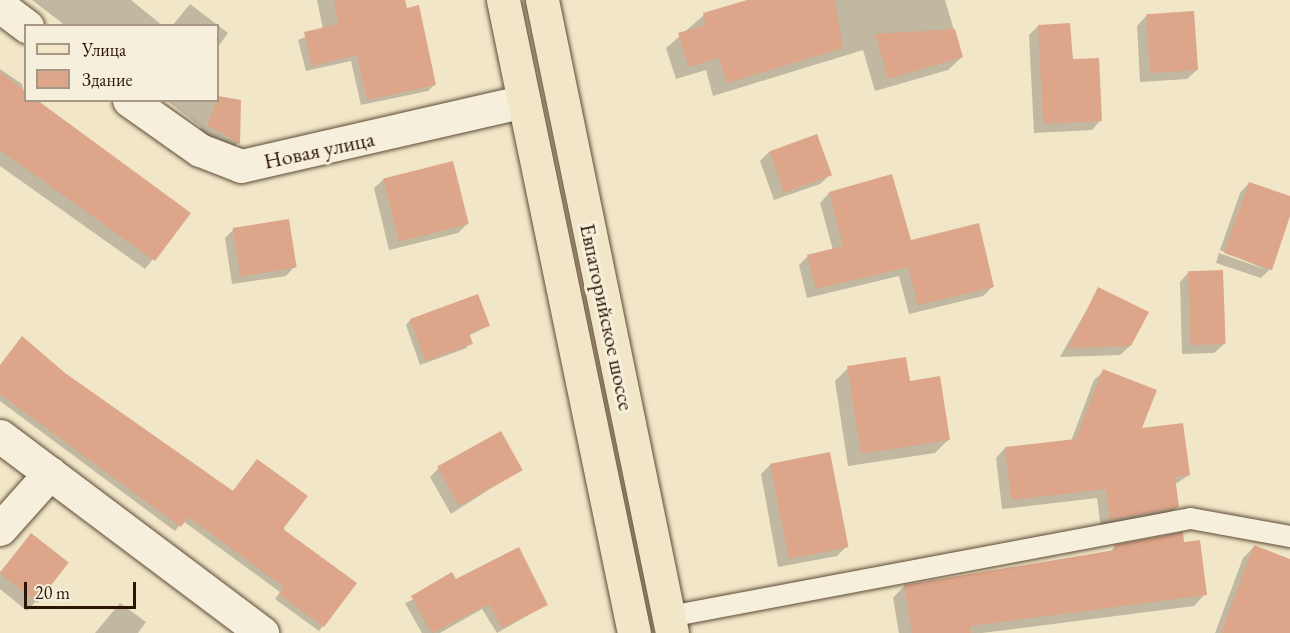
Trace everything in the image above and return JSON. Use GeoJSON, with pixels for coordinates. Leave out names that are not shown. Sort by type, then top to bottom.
{"type":"FeatureCollection","features":[{"type":"Feature","properties":{"kind":"main road","name":"Евпаторийское шоссе"},"geometry":{"type":"LineString","coordinates":[[503,0],[634,633]]}},
{"type":"Feature","properties":{"kind":"main road","name":"Евпаторийское шоссе"},"geometry":{"type":"LineString","coordinates":[[542,0],[670,625]]}},
{"type":"Feature","properties":{"kind":"street"},"geometry":{"type":"LineString","coordinates":[[0,6],[24,24]]}},
{"type":"Feature","properties":{"kind":"street","name":"Новая улица"},"geometry":{"type":"LineString","coordinates":[[132,102],[200,150],[241,166],[524,101]]}},
{"type":"Feature","properties":{"kind":"street"},"geometry":{"type":"LineString","coordinates":[[0,436],[262,633]]}},
{"type":"Feature","properties":{"kind":"street"},"geometry":{"type":"LineString","coordinates":[[0,529],[50,473]]}},
{"type":"Feature","properties":{"kind":"lane"},"geometry":{"type":"LineString","coordinates":[[670,625],[1190,518],[1290,536]]}},
{"type":"Feature","properties":{"kind":"building"},"geometry":{"type":"Polygon","coordinates":[[[334,0],[405,0],[407,8],[419,5],[436,85],[367,100],[357,55],[312,66],[304,32],[338,24],[334,0]]]}},
{"type":"Feature","properties":{"kind":"building"},"geometry":{"type":"Polygon","coordinates":[[[747,0],[835,0],[843,48],[727,83],[719,58],[689,67],[678,33],[706,25],[703,13],[747,0]]]}},
{"type":"Feature","properties":{"kind":"building"},"geometry":{"type":"Polygon","coordinates":[[[1194,11],[1198,70],[1150,73],[1146,14],[1194,11]]]}},
{"type":"Feature","properties":{"kind":"building"},"geometry":{"type":"Polygon","coordinates":[[[1070,23],[1073,59],[1099,58],[1102,121],[1043,124],[1038,25],[1070,23]]]}},
{"type":"Feature","properties":{"kind":"building"},"geometry":{"type":"Polygon","coordinates":[[[955,29],[963,57],[888,79],[875,34],[955,29]]]}},
{"type":"Feature","properties":{"kind":"building"},"geometry":{"type":"Polygon","coordinates":[[[0,72],[24,90],[24,102],[40,102],[191,213],[155,261],[0,150],[0,72]]]}},
{"type":"Feature","properties":{"kind":"building"},"geometry":{"type":"Polygon","coordinates":[[[219,96],[241,100],[240,144],[207,125],[216,102],[219,102],[219,96]]]}},
{"type":"Feature","properties":{"kind":"building"},"geometry":{"type":"Polygon","coordinates":[[[817,134],[832,175],[784,193],[769,151],[817,134]]]}},
{"type":"Feature","properties":{"kind":"building"},"geometry":{"type":"Polygon","coordinates":[[[453,161],[469,224],[399,241],[383,178],[453,161]]]}},
{"type":"Feature","properties":{"kind":"building"},"geometry":{"type":"Polygon","coordinates":[[[892,174],[911,240],[979,223],[994,287],[918,305],[908,267],[816,289],[807,255],[843,246],[829,192],[892,174]]]}},
{"type":"Feature","properties":{"kind":"building"},"geometry":{"type":"Polygon","coordinates":[[[1249,182],[1290,196],[1290,216],[1272,270],[1224,253],[1249,182]]]}},
{"type":"Feature","properties":{"kind":"building"},"geometry":{"type":"Polygon","coordinates":[[[289,219],[297,267],[240,276],[233,228],[289,219]]]}},
{"type":"Feature","properties":{"kind":"building"},"geometry":{"type":"Polygon","coordinates":[[[1223,270],[1226,344],[1191,345],[1188,271],[1223,270]]]}},
{"type":"Feature","properties":{"kind":"building"},"geometry":{"type":"Polygon","coordinates":[[[1098,287],[1149,312],[1131,346],[1068,348],[1098,287]]]}},
{"type":"Feature","properties":{"kind":"building"},"geometry":{"type":"Polygon","coordinates":[[[478,294],[490,326],[469,333],[473,344],[425,361],[410,319],[478,294]]]}},
{"type":"Feature","properties":{"kind":"building"},"geometry":{"type":"Polygon","coordinates":[[[22,336],[65,373],[233,491],[257,459],[308,496],[283,529],[357,583],[324,627],[279,594],[284,587],[188,517],[181,527],[0,394],[0,365],[22,336]]]}},
{"type":"Feature","properties":{"kind":"building"},"geometry":{"type":"Polygon","coordinates":[[[906,357],[910,381],[940,376],[950,440],[861,454],[847,366],[906,357]]]}},
{"type":"Feature","properties":{"kind":"building"},"geometry":{"type":"Polygon","coordinates":[[[1103,369],[1157,390],[1142,428],[1183,423],[1190,475],[1175,477],[1179,507],[1110,520],[1106,489],[1011,500],[1005,447],[1076,439],[1103,369]]]}},
{"type":"Feature","properties":{"kind":"building"},"geometry":{"type":"Polygon","coordinates":[[[501,431],[523,470],[459,506],[437,466],[501,431]]]}},
{"type":"Feature","properties":{"kind":"building"},"geometry":{"type":"Polygon","coordinates":[[[830,452],[849,547],[789,559],[770,464],[830,452]]]}},
{"type":"Feature","properties":{"kind":"building"},"geometry":{"type":"Polygon","coordinates":[[[1183,532],[1184,542],[1200,540],[1207,595],[970,626],[971,633],[912,633],[904,585],[1115,550],[1114,545],[1183,532]]]}},
{"type":"Feature","properties":{"kind":"building"},"geometry":{"type":"Polygon","coordinates":[[[31,533],[69,563],[37,603],[0,574],[31,533]]]}},
{"type":"Feature","properties":{"kind":"building"},"geometry":{"type":"Polygon","coordinates":[[[1254,545],[1290,559],[1290,633],[1221,633],[1254,545]]]}},
{"type":"Feature","properties":{"kind":"building"},"geometry":{"type":"Polygon","coordinates":[[[519,547],[548,605],[502,628],[489,604],[432,633],[411,596],[452,572],[456,579],[519,547]]]}}]}
